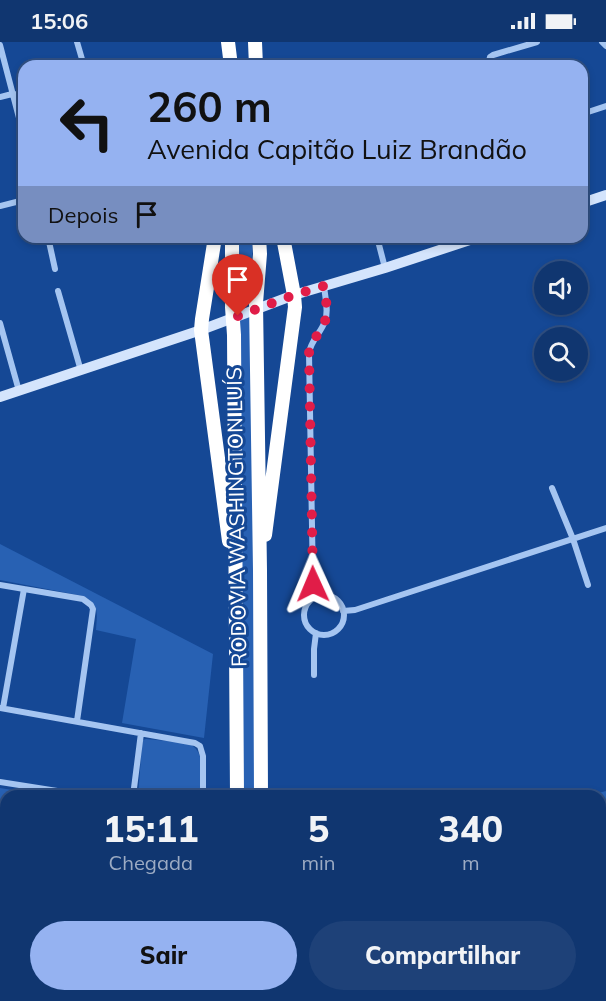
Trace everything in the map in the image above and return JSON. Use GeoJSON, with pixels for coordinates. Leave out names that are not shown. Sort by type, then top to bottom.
{"type":"FeatureCollection","features":[{"type":"Feature","properties":{"kind":"highway"},"geometry":{"type":"LineString","coordinates":[[229,42],[230,60]]}},
{"type":"Feature","properties":{"kind":"highway"},"geometry":{"type":"LineString","coordinates":[[255,42],[256,60]]}},
{"type":"Feature","properties":{"kind":"highway"},"geometry":{"type":"LineString","coordinates":[[214,243],[201,330],[236,593]]}},
{"type":"Feature","properties":{"kind":"highway","name":"RODOVIA WASHINGTON LUÍS"},"geometry":{"type":"LineString","coordinates":[[232,243],[237,790]]}},
{"type":"Feature","properties":{"kind":"highway","name":"RODOVIA WASHINGTON LUÍS"},"geometry":{"type":"LineString","coordinates":[[259,243],[256,325],[261,790]]}},
{"type":"Feature","properties":{"kind":"highway"},"geometry":{"type":"LineString","coordinates":[[260,570],[295,307],[284,243]]}},
{"type":"Feature","properties":{"kind":"main road"},"geometry":{"type":"LineString","coordinates":[[588,201],[606,195]]}},
{"type":"Feature","properties":{"kind":"main road"},"geometry":{"type":"LineString","coordinates":[[0,397],[201,330],[294,295],[461,243]]}},
{"type":"Feature","properties":{"kind":"street"},"geometry":{"type":"LineString","coordinates":[[77,42],[82,60]]}},
{"type":"Feature","properties":{"kind":"street"},"geometry":{"type":"LineString","coordinates":[[489,60],[493,55],[537,42]]}},
{"type":"Feature","properties":{"kind":"street"},"geometry":{"type":"LineString","coordinates":[[602,42],[606,46]]}},
{"type":"Feature","properties":{"kind":"street"},"geometry":{"type":"LineString","coordinates":[[0,45],[18,116]]}},
{"type":"Feature","properties":{"kind":"street"},"geometry":{"type":"LineString","coordinates":[[0,97],[18,94]]}},
{"type":"Feature","properties":{"kind":"street"},"geometry":{"type":"LineString","coordinates":[[588,112],[606,106]]}},
{"type":"Feature","properties":{"kind":"street"},"geometry":{"type":"LineString","coordinates":[[0,206],[18,202]]}},
{"type":"Feature","properties":{"kind":"street"},"geometry":{"type":"LineString","coordinates":[[49,243],[55,269]]}},
{"type":"Feature","properties":{"kind":"street"},"geometry":{"type":"LineString","coordinates":[[378,243],[385,268]]}},
{"type":"Feature","properties":{"kind":"street"},"geometry":{"type":"LineString","coordinates":[[318,596],[313,584],[309,353],[310,346],[325,322],[324,286]]}},
{"type":"Feature","properties":{"kind":"street"},"geometry":{"type":"LineString","coordinates":[[58,291],[81,371]]}},
{"type":"Feature","properties":{"kind":"street"},"geometry":{"type":"LineString","coordinates":[[0,323],[19,391]]}},
{"type":"Feature","properties":{"kind":"street"},"geometry":{"type":"LineString","coordinates":[[552,488],[573,539],[588,585]]}},
{"type":"Feature","properties":{"kind":"street"},"geometry":{"type":"LineString","coordinates":[[343,611],[356,610],[606,528]]}},
{"type":"Feature","properties":{"kind":"street"},"geometry":{"type":"LineString","coordinates":[[0,585],[83,599],[91,605],[93,609],[77,721]]}},
{"type":"Feature","properties":{"kind":"street"},"geometry":{"type":"LineString","coordinates":[[24,589],[2,708],[195,743],[200,746],[203,756],[203,790]]}},
{"type":"Feature","properties":{"kind":"street"},"geometry":{"type":"LineString","coordinates":[[318,596],[336,599],[343,611],[341,625],[334,632],[325,634],[312,630],[306,623],[304,614],[310,601],[318,596]]}},
{"type":"Feature","properties":{"kind":"street"},"geometry":{"type":"LineString","coordinates":[[314,675],[316,633]]}},
{"type":"Feature","properties":{"kind":"street"},"geometry":{"type":"LineString","coordinates":[[134,790],[141,733]]}},
{"type":"Feature","properties":{"kind":"street"},"geometry":{"type":"LineString","coordinates":[[0,782],[51,790]]}},
{"type":"Feature","properties":{"kind":"shaded area"},"geometry":{"type":"Polygon","coordinates":[[[237,243],[252,243],[252,300],[237,308],[237,243]]]}},
{"type":"Feature","properties":{"kind":"shaded area"},"geometry":{"type":"Polygon","coordinates":[[[249,317],[251,325],[257,790],[242,790],[237,321],[249,317]]]}},
{"type":"Feature","properties":{"kind":"shaded area"},"geometry":{"type":"Polygon","coordinates":[[[0,544],[213,654],[204,738],[122,723],[136,639],[96,630],[95,606],[83,596],[0,580],[0,544]]]}},
{"type":"Feature","properties":{"kind":"shaded area"},"geometry":{"type":"Polygon","coordinates":[[[143,740],[188,743],[194,747],[201,759],[201,790],[138,790],[143,740]]]}},
{"type":"Feature","properties":{"kind":"route"},"geometry":{"type":"LineString","coordinates":[[238,316],[324,286],[325,322],[310,346],[309,353],[313,584]]}}]}
